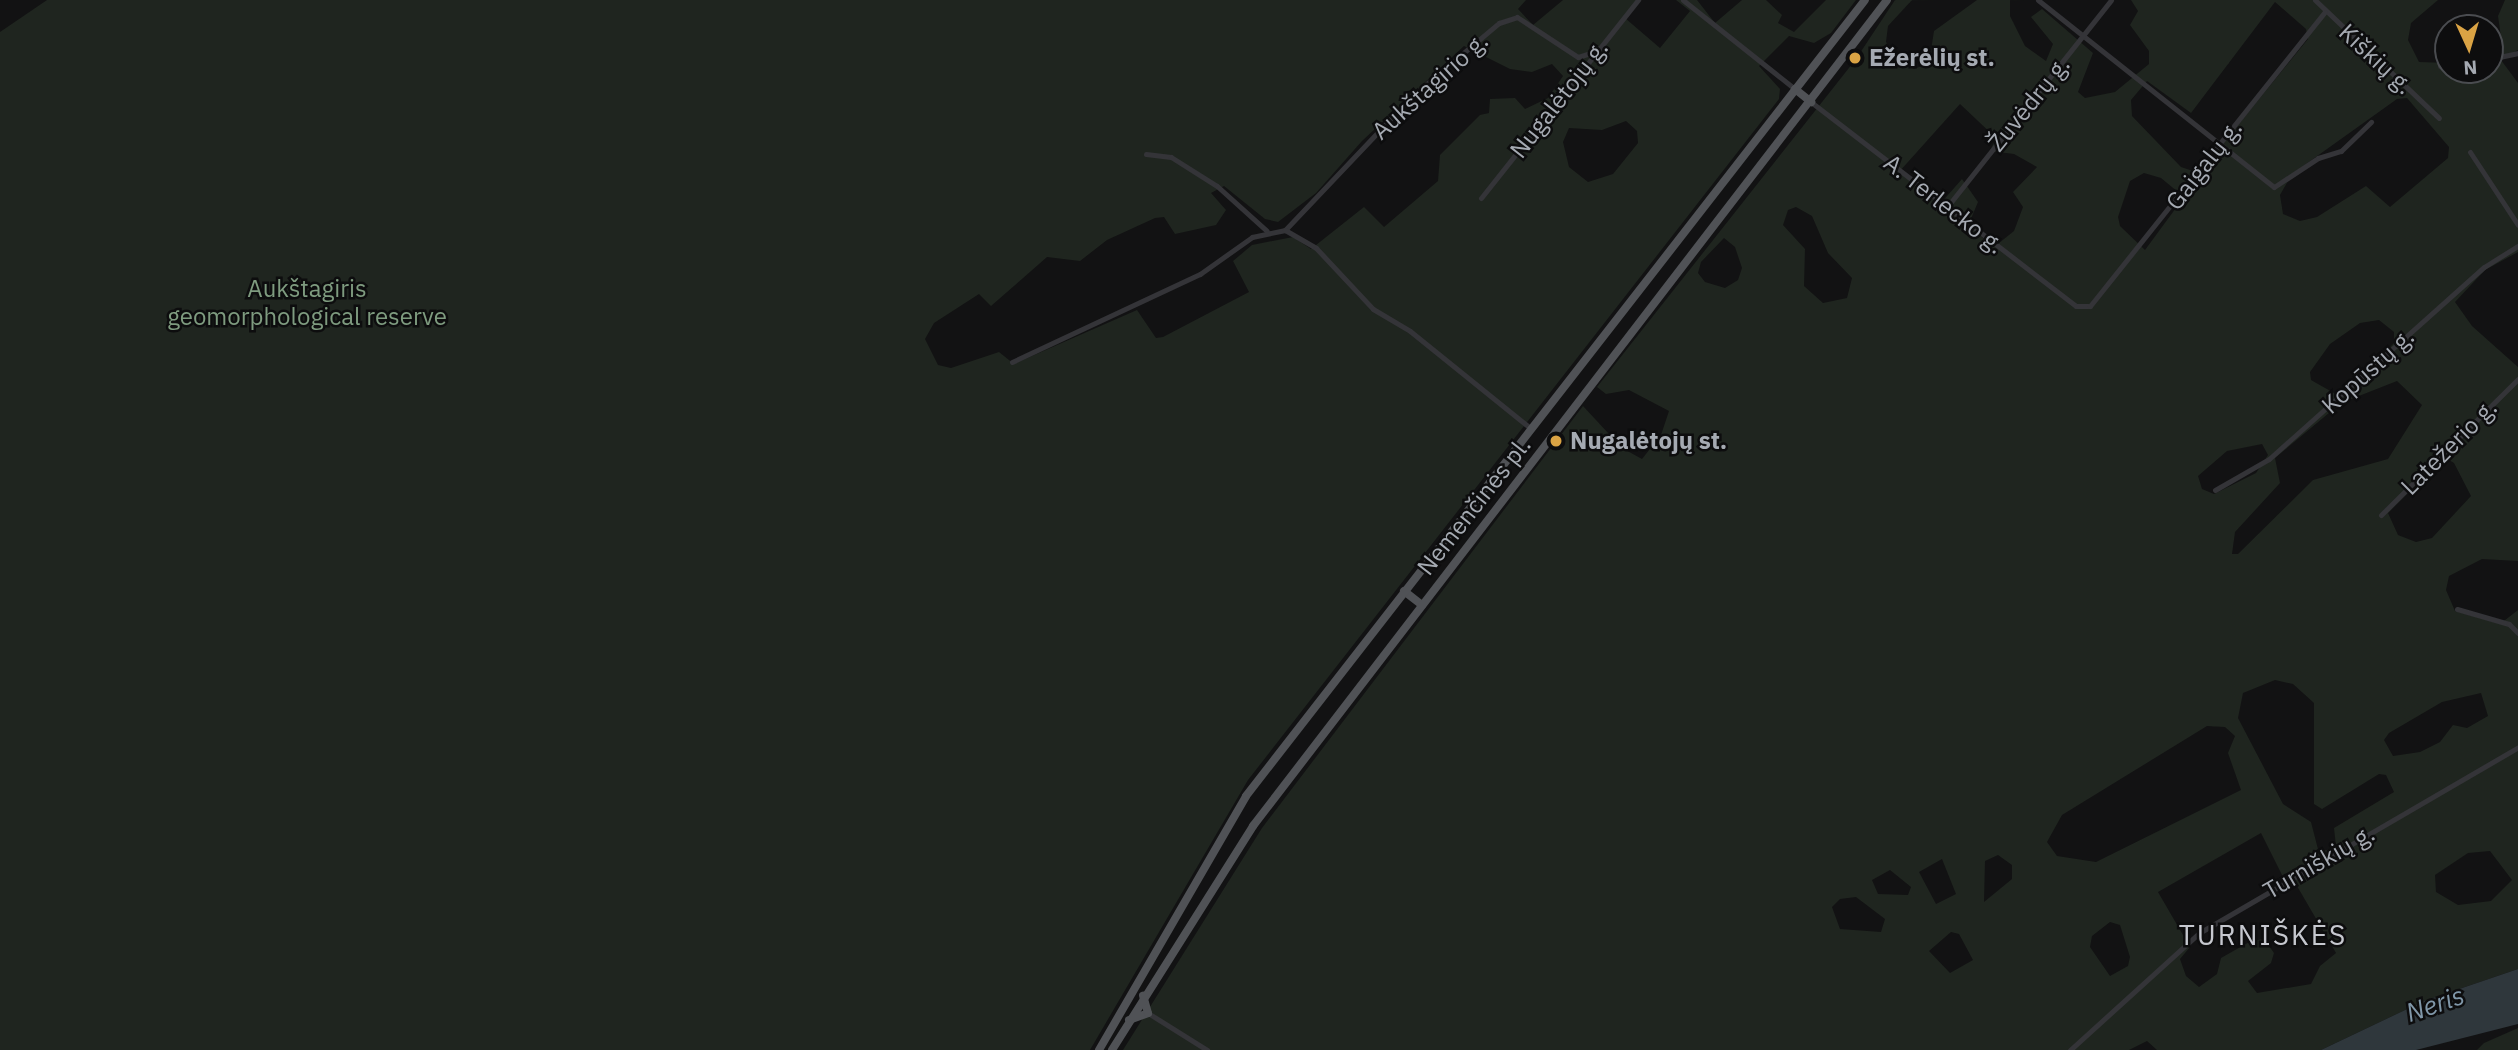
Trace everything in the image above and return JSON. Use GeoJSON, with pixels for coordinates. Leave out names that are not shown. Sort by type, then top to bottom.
{"type":"FeatureCollection","features":[{"type":"Feature","properties":{"kind":"main road","name":"Nemenčinės pl."},"geometry":{"type":"LineString","coordinates":[[1100,1050],[1247,796],[1530,428],[1865,0]]}},
{"type":"Feature","properties":{"kind":"main road","name":"Nemenčinės pl."},"geometry":{"type":"LineString","coordinates":[[1112,1050],[1177,940],[1253,826],[1887,0]]}},
{"type":"Feature","properties":{"kind":"main road"},"geometry":{"type":"LineString","coordinates":[[1795,89],[1811,102]]}},
{"type":"Feature","properties":{"kind":"main road"},"geometry":{"type":"LineString","coordinates":[[1404,592],[1422,605]]}},
{"type":"Feature","properties":{"kind":"main road"},"geometry":{"type":"LineString","coordinates":[[1166,934],[1177,940]]}},
{"type":"Feature","properties":{"kind":"main road"},"geometry":{"type":"LineString","coordinates":[[1129,1020],[1148,1013],[1143,996]]}},
{"type":"Feature","properties":{"kind":"street","name":"Nugalėtojų g."},"geometry":{"type":"LineString","coordinates":[[1481,198],[1638,0]]}},
{"type":"Feature","properties":{"kind":"street"},"geometry":{"type":"LineString","coordinates":[[1683,0],[1795,89]]}},
{"type":"Feature","properties":{"kind":"street"},"geometry":{"type":"LineString","coordinates":[[2038,0],[2277,188],[2318,158],[2341,151],[2371,122]]}},
{"type":"Feature","properties":{"kind":"street","name":"Žuvėdrų g."},"geometry":{"type":"LineString","coordinates":[[1947,207],[2111,0]]}},
{"type":"Feature","properties":{"kind":"street","name":"Kiškių g."},"geometry":{"type":"LineString","coordinates":[[2315,0],[2439,118]]}},
{"type":"Feature","properties":{"kind":"street","name":"Gaigalų g."},"geometry":{"type":"LineString","coordinates":[[2076,306],[2095,303],[2325,12]]}},
{"type":"Feature","properties":{"kind":"street","name":"Aukštagirio g."},"geometry":{"type":"LineString","coordinates":[[1285,230],[1411,97],[1499,23],[1517,17],[1578,57],[1596,51]]}},
{"type":"Feature","properties":{"kind":"street","name":"A. Terlecko g."},"geometry":{"type":"LineString","coordinates":[[1811,102],[2076,306]]}},
{"type":"Feature","properties":{"kind":"street"},"geometry":{"type":"LineString","coordinates":[[2470,152],[2518,225]]}},
{"type":"Feature","properties":{"kind":"street"},"geometry":{"type":"LineString","coordinates":[[1146,154],[1171,158],[1217,186],[1267,231]]}},
{"type":"Feature","properties":{"kind":"street"},"geometry":{"type":"LineString","coordinates":[[1012,362],[1200,274],[1267,231],[1285,230],[1316,248],[1374,309],[1410,331],[1530,428]]}},
{"type":"Feature","properties":{"kind":"street","name":"Kopūstų g."},"geometry":{"type":"LineString","coordinates":[[2215,490],[2269,459],[2484,267],[2518,246]]}},
{"type":"Feature","properties":{"kind":"street","name":"Latežerio g."},"geometry":{"type":"LineString","coordinates":[[2381,515],[2518,379]]}},
{"type":"Feature","properties":{"kind":"street"},"geometry":{"type":"LineString","coordinates":[[2457,609],[2509,624],[2518,633]]}},
{"type":"Feature","properties":{"kind":"street","name":"Turniškių g."},"geometry":{"type":"LineString","coordinates":[[2070,1050],[2199,933],[2518,747]]}},
{"type":"Feature","properties":{"kind":"street"},"geometry":{"type":"LineString","coordinates":[[1148,1013],[1207,1050]]}},
{"type":"Feature","properties":{"kind":"green space","name":"Aukštagiris geomorphological reserve"},"geometry":{"type":"Polygon","coordinates":[[[47,0],[1526,0],[1518,9],[1533,25],[1563,0],[1640,0],[1625,18],[1660,48],[1690,11],[1676,0],[1697,0],[1715,23],[1742,0],[1766,0],[1782,15],[1778,23],[1794,32],[1826,0],[1856,0],[1831,33],[1814,43],[1789,36],[1759,66],[1780,89],[1779,99],[1248,780],[1090,1050],[0,1050],[0,32],[47,0]],[[1464,46],[1362,141],[1316,193],[1278,222],[1265,219],[1224,186],[1211,193],[1226,210],[1216,225],[1175,234],[1164,217],[1155,218],[1107,240],[1080,261],[1047,257],[991,306],[979,294],[934,323],[925,339],[938,365],[951,368],[999,352],[1014,364],[1137,310],[1156,338],[1163,337],[1249,292],[1233,261],[1252,245],[1293,237],[1311,249],[1364,207],[1384,227],[1438,181],[1440,155],[1480,115],[1489,113],[1490,99],[1515,98],[1525,109],[1548,98],[1563,76],[1552,64],[1532,72],[1510,69],[1464,46]],[[1626,121],[1602,130],[1569,128],[1563,142],[1569,167],[1588,182],[1613,174],[1638,143],[1637,131],[1626,121]]]}},
{"type":"Feature","properties":{"kind":"green space"},"geometry":{"type":"Polygon","coordinates":[[[1895,0],[1912,0],[1888,26],[1886,42],[1900,61],[1914,69],[1929,63],[1934,31],[1977,0],[2010,0],[2010,16],[2025,46],[2046,61],[2053,44],[2031,17],[2042,9],[2093,53],[2078,92],[2085,98],[2115,92],[2149,64],[2149,51],[2130,25],[2138,11],[2131,0],[2438,0],[2411,23],[2408,40],[2419,62],[2434,63],[2434,84],[2504,84],[2504,64],[2518,83],[2518,252],[2485,270],[2455,302],[2472,326],[2518,367],[2518,561],[2482,559],[2449,576],[2446,590],[2455,611],[2500,624],[2518,610],[2518,969],[2424,1001],[2321,1050],[2157,1050],[2147,1041],[2129,1050],[1123,1050],[1262,828],[1583,406],[1622,448],[1642,459],[1661,435],[1669,411],[1629,390],[1606,394],[1597,387],[1856,59],[1895,0]],[[2275,2],[2191,113],[2147,81],[2131,100],[2132,116],[2181,167],[2199,173],[2308,39],[2306,29],[2275,2]],[[2407,98],[2397,99],[2292,174],[2280,195],[2283,214],[2300,221],[2317,217],[2366,186],[2390,207],[2448,158],[2449,147],[2407,98]],[[1960,104],[1899,172],[1940,204],[1962,179],[1978,202],[1968,226],[1994,247],[2014,231],[2023,207],[2013,192],[2037,167],[2014,154],[1990,151],[1996,138],[1960,104]],[[2144,173],[2130,181],[2118,217],[2120,226],[2145,250],[2184,197],[2161,178],[2144,173]],[[1796,207],[1788,210],[1783,225],[1805,249],[1804,286],[1823,303],[1847,298],[1852,278],[1828,253],[1812,216],[1796,207]],[[1724,238],[1701,262],[1698,273],[1705,282],[1725,288],[1738,280],[1742,268],[1735,247],[1724,238]],[[2379,320],[2360,323],[2330,344],[2310,372],[2311,380],[2341,397],[2394,343],[2394,332],[2379,320]],[[2397,381],[2341,403],[2275,458],[2280,483],[2235,532],[2232,554],[2238,554],[2313,480],[2388,459],[2422,405],[2397,381]],[[2262,444],[2227,451],[2198,476],[2202,489],[2214,494],[2256,473],[2268,455],[2262,444]],[[2444,457],[2388,513],[2398,535],[2416,542],[2432,538],[2471,496],[2454,463],[2444,457]],[[2275,680],[2243,693],[2238,718],[2283,804],[2311,822],[2319,853],[2336,846],[2334,828],[2394,792],[2386,775],[2379,774],[2322,809],[2314,804],[2314,703],[2293,684],[2275,680]],[[2481,693],[2442,702],[2389,733],[2384,740],[2393,756],[2420,752],[2440,742],[2453,725],[2467,728],[2488,716],[2481,693]],[[2207,726],[2062,815],[2047,842],[2057,856],[2096,862],[2241,790],[2228,753],[2235,736],[2225,727],[2207,726]],[[2261,833],[2158,892],[2190,947],[2180,959],[2186,976],[2199,987],[2217,974],[2221,958],[2251,941],[2264,939],[2274,953],[2271,963],[2248,981],[2257,993],[2311,984],[2320,966],[2336,953],[2290,874],[2283,877],[2261,833]],[[2490,851],[2468,853],[2435,875],[2436,892],[2458,905],[2491,901],[2512,880],[2490,851]],[[1998,855],[1985,861],[1984,902],[2012,879],[2012,865],[1998,855]],[[1942,859],[1919,872],[1936,904],[1956,894],[1942,859]],[[1890,870],[1872,880],[1878,894],[1908,895],[1911,887],[1890,870]],[[1856,897],[1840,899],[1832,907],[1840,929],[1881,932],[1885,919],[1856,897]],[[2110,922],[2092,936],[2090,947],[2110,976],[2128,966],[2130,957],[2120,925],[2110,922]],[[1951,932],[1929,951],[1950,973],[1973,960],[1959,934],[1951,932]]]}},
{"type":"Feature","properties":{"kind":"green space"},"geometry":{"type":"Polygon","coordinates":[[[2505,0],[2518,0],[2518,50],[2504,58],[2504,14],[2499,14],[2505,0]]]}},
{"type":"Feature","properties":{"kind":"green space"},"geometry":{"type":"Polygon","coordinates":[[[2518,1028],[2518,1050],[2477,1050],[2484,1043],[2518,1028]]]}},
{"type":"Feature","properties":{"kind":"water","name":"Neris"},"geometry":{"type":"Polygon","coordinates":[[[2518,969],[2518,1024],[2416,1050],[2321,1050],[2424,1001],[2518,969]]]}},
{"type":"Feature","properties":{"kind":"place","name":"Ežerėlių st."},"geometry":{"type":"Point","coordinates":[1855,58]}},
{"type":"Feature","properties":{"kind":"place","name":"Nugalėtojų st."},"geometry":{"type":"Point","coordinates":[1556,441]}},
{"type":"Feature","properties":{"kind":"district","name":"TURNIŠKĖS"},"geometry":{"type":"Point","coordinates":[2263,935]}}]}
